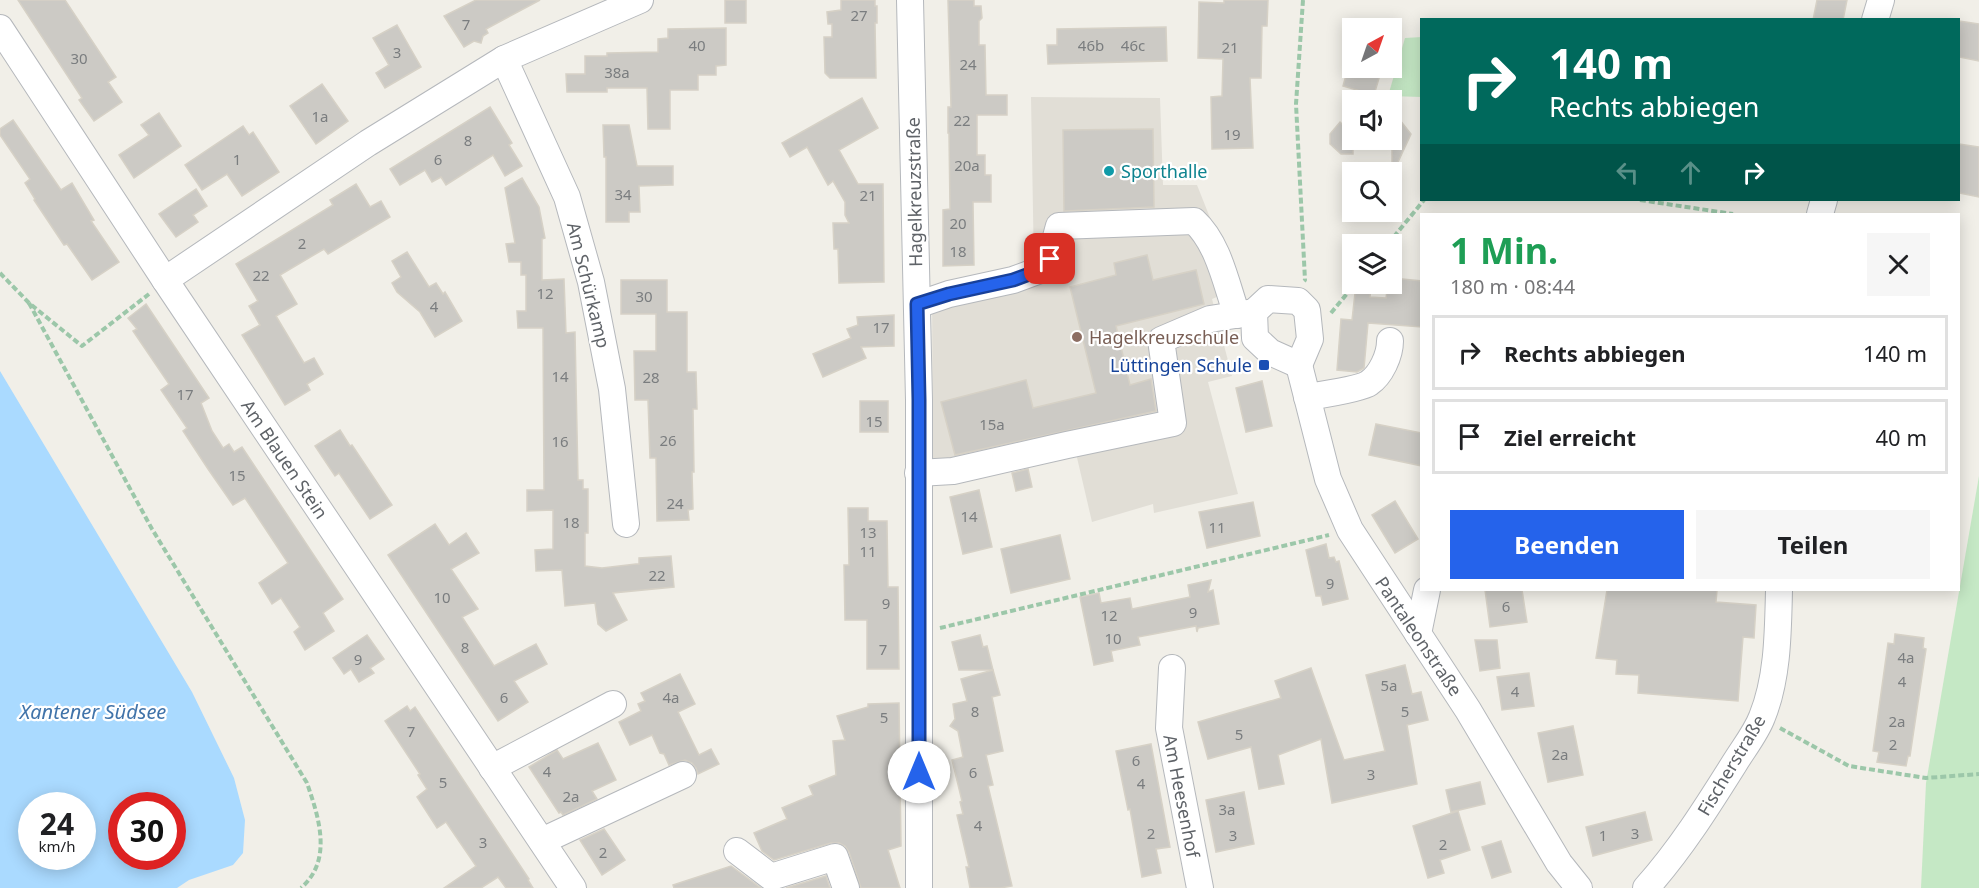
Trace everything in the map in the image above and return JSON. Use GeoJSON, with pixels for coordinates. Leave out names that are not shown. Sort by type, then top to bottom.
{"type":"FeatureCollection","features":[{"type":"Feature","properties":{"kind":"street"},"geometry":{"type":"LineString","coordinates":[[165,280],[368,143],[504,58],[640,0]]}},
{"type":"Feature","properties":{"kind":"street","name":"Hagelkreuzstraße"},"geometry":{"type":"LineString","coordinates":[[910,0],[919,400],[919,888]]}},
{"type":"Feature","properties":{"kind":"street"},"geometry":{"type":"LineString","coordinates":[[1876,18],[1881,0]]}},
{"type":"Feature","properties":{"kind":"street","name":"Am Blauen Stein"},"geometry":{"type":"LineString","coordinates":[[0,28],[165,280],[573,888]]}},
{"type":"Feature","properties":{"kind":"street","name":"Am Schürkamp"},"geometry":{"type":"LineString","coordinates":[[504,58],[567,197],[591,282],[612,389],[626,524]]}},
{"type":"Feature","properties":{"kind":"street"},"geometry":{"type":"LineString","coordinates":[[917,304],[949,294],[1013,280],[1040,270],[1050,259],[1059,226],[1194,221],[1203,229],[1213,247],[1246,314],[1255,338],[1270,352],[1299,364],[1310,339],[1307,310],[1298,301],[1268,299],[1246,314],[1210,319],[1161,340],[1173,423],[952,471],[918,473]]}},
{"type":"Feature","properties":{"kind":"street"},"geometry":{"type":"LineString","coordinates":[[1307,397],[1368,384],[1379,372],[1390,351],[1390,341]]}},
{"type":"Feature","properties":{"kind":"street","name":"Pantaleonstraße"},"geometry":{"type":"LineString","coordinates":[[1299,364],[1328,479],[1350,530],[1468,710],[1559,863],[1579,888]]}},
{"type":"Feature","properties":{"kind":"street"},"geometry":{"type":"LineString","coordinates":[[1418,634],[1427,591]]}},
{"type":"Feature","properties":{"kind":"street","name":"Fischerstraße"},"geometry":{"type":"LineString","coordinates":[[1646,888],[1677,850],[1762,718],[1771,688],[1778,628],[1779,591]]}},
{"type":"Feature","properties":{"kind":"street","name":"Am Heesenhof"},"geometry":{"type":"LineString","coordinates":[[1172,668],[1169,728],[1200,888]]}},
{"type":"Feature","properties":{"kind":"street"},"geometry":{"type":"LineString","coordinates":[[492,768],[613,704]]}},
{"type":"Feature","properties":{"kind":"street"},"geometry":{"type":"LineString","coordinates":[[542,841],[683,775]]}},
{"type":"Feature","properties":{"kind":"street"},"geometry":{"type":"LineString","coordinates":[[737,851],[771,878],[835,856],[846,888]]}},
{"type":"Feature","properties":{"kind":"path"},"geometry":{"type":"LineString","coordinates":[[1297,286],[1305,280],[1296,104],[1304,0]]}},
{"type":"Feature","properties":{"kind":"path"},"geometry":{"type":"LineString","coordinates":[[1396,234],[1423,201]]}},
{"type":"Feature","properties":{"kind":"path"},"geometry":{"type":"LineString","coordinates":[[1647,201],[1726,213]]}},
{"type":"Feature","properties":{"kind":"path"},"geometry":{"type":"LineString","coordinates":[[0,273],[28,303],[82,346],[165,280]]}},
{"type":"Feature","properties":{"kind":"path"},"geometry":{"type":"LineString","coordinates":[[28,303],[152,529],[307,783],[319,817],[321,856],[301,888]]}},
{"type":"Feature","properties":{"kind":"path"},"geometry":{"type":"LineString","coordinates":[[918,633],[1350,530]]}},
{"type":"Feature","properties":{"kind":"path"},"geometry":{"type":"LineString","coordinates":[[1762,718],[1849,766],[1926,778],[1979,774]]}},
{"type":"Feature","properties":{"kind":"shaded area","name":"Hagelkreuzschule"},"geometry":{"type":"Polygon","coordinates":[[[1031,97],[1160,98],[1163,185],[1197,185],[1238,288],[1212,299],[1232,376],[1208,382],[1238,494],[1154,513],[1153,504],[1092,522],[1075,449],[933,460],[932,292],[1034,268],[1031,97]]]}},
{"type":"Feature","properties":{"kind":"green space"},"geometry":{"type":"Polygon","coordinates":[[[1420,37],[1420,97],[1402,96],[1402,90],[1390,90],[1393,78],[1402,78],[1402,48],[1405,38],[1420,37]]]}},
{"type":"Feature","properties":{"kind":"green space"},"geometry":{"type":"Polygon","coordinates":[[[1979,476],[1979,888],[1921,888],[1926,783],[1979,476]]]}},
{"type":"Feature","properties":{"kind":"water","name":"Xantener Südsee"},"geometry":{"type":"Polygon","coordinates":[[[0,371],[192,692],[234,778],[245,820],[243,853],[233,865],[189,880],[177,888],[0,888],[0,371]]]}},
{"type":"Feature","properties":{"kind":"building"},"geometry":{"type":"Polygon","coordinates":[[[18,0],[65,0],[116,77],[108,82],[122,102],[94,121],[79,100],[82,98],[18,0]]]}},
{"type":"Feature","properties":{"kind":"building"},"geometry":{"type":"Polygon","coordinates":[[[476,0],[540,0],[486,29],[488,33],[483,36],[481,43],[474,41],[464,47],[444,16],[476,0]]]}},
{"type":"Feature","properties":{"kind":"building"},"geometry":{"type":"Polygon","coordinates":[[[725,0],[746,0],[746,23],[725,23],[725,0]]]}},
{"type":"Feature","properties":{"kind":"building"},"geometry":{"type":"Polygon","coordinates":[[[841,0],[875,0],[875,6],[877,6],[876,78],[830,78],[825,73],[824,37],[832,37],[832,24],[828,24],[827,12],[841,10],[841,0]]]}},
{"type":"Feature","properties":{"kind":"building"},"geometry":{"type":"Polygon","coordinates":[[[948,0],[974,0],[974,6],[981,6],[979,45],[985,45],[986,95],[1007,95],[1007,115],[977,115],[977,155],[985,155],[985,175],[991,175],[991,202],[973,202],[974,265],[943,266],[943,210],[950,209],[948,107],[951,107],[948,0]]]}},
{"type":"Feature","properties":{"kind":"building"},"geometry":{"type":"Polygon","coordinates":[[[1224,0],[1268,0],[1267,26],[1262,26],[1261,78],[1250,78],[1253,148],[1212,149],[1211,97],[1222,96],[1223,59],[1198,58],[1199,2],[1224,3],[1224,0]]]}},
{"type":"Feature","properties":{"kind":"building"},"geometry":{"type":"Polygon","coordinates":[[[1817,0],[1847,0],[1843,18],[1813,18],[1817,0]]]}},
{"type":"Feature","properties":{"kind":"building"},"geometry":{"type":"Polygon","coordinates":[[[1960,21],[1979,24],[1979,61],[1960,57],[1960,21]]]}},
{"type":"Feature","properties":{"kind":"building"},"geometry":{"type":"Polygon","coordinates":[[[397,25],[421,67],[385,88],[376,73],[389,65],[373,38],[397,25]]]}},
{"type":"Feature","properties":{"kind":"building"},"geometry":{"type":"Polygon","coordinates":[[[1166,27],[1167,61],[1048,64],[1047,45],[1057,45],[1057,29],[1166,27]]]}},
{"type":"Feature","properties":{"kind":"building"},"geometry":{"type":"Polygon","coordinates":[[[726,28],[726,65],[716,66],[716,75],[698,75],[698,90],[670,90],[670,129],[648,129],[647,88],[607,88],[607,92],[567,92],[566,74],[585,74],[585,56],[658,52],[658,39],[668,38],[668,29],[726,28]]]}},
{"type":"Feature","properties":{"kind":"building"},"geometry":{"type":"Polygon","coordinates":[[[1345,78],[1379,78],[1375,90],[1357,90],[1343,86],[1345,78]]]}},
{"type":"Feature","properties":{"kind":"building"},"geometry":{"type":"Polygon","coordinates":[[[322,84],[348,121],[316,144],[290,106],[322,84]]]}},
{"type":"Feature","properties":{"kind":"building"},"geometry":{"type":"Polygon","coordinates":[[[862,98],[878,128],[839,150],[858,184],[883,184],[884,282],[839,283],[838,249],[834,249],[833,223],[849,223],[845,215],[845,202],[833,181],[828,185],[807,147],[790,157],[782,143],[862,98]]]}},
{"type":"Feature","properties":{"kind":"building"},"geometry":{"type":"Polygon","coordinates":[[[490,107],[512,143],[509,145],[522,166],[505,176],[493,155],[446,185],[441,177],[432,182],[425,170],[400,185],[390,169],[490,107]]]}},
{"type":"Feature","properties":{"kind":"building"},"geometry":{"type":"Polygon","coordinates":[[[159,113],[181,146],[134,178],[119,155],[149,135],[141,125],[159,113]]]}},
{"type":"Feature","properties":{"kind":"building"},"geometry":{"type":"Polygon","coordinates":[[[13,120],[61,190],[72,183],[94,220],[91,221],[119,262],[92,280],[67,244],[64,245],[34,200],[25,183],[30,179],[0,135],[0,129],[13,120]]]}},
{"type":"Feature","properties":{"kind":"building"},"geometry":{"type":"Polygon","coordinates":[[[1340,122],[1342,124],[1342,150],[1353,150],[1353,154],[1341,154],[1330,144],[1330,134],[1340,122]]]}},
{"type":"Feature","properties":{"kind":"building"},"geometry":{"type":"Polygon","coordinates":[[[1402,123],[1411,134],[1398,162],[1392,162],[1392,150],[1402,150],[1402,123]]]}},
{"type":"Feature","properties":{"kind":"building"},"geometry":{"type":"Polygon","coordinates":[[[603,125],[629,125],[637,166],[673,166],[673,185],[639,186],[640,212],[629,212],[629,222],[606,222],[606,157],[604,157],[603,125]]]}},
{"type":"Feature","properties":{"kind":"building"},"geometry":{"type":"Polygon","coordinates":[[[243,126],[249,135],[253,132],[279,172],[242,196],[227,174],[202,190],[185,165],[243,126]]]}},
{"type":"Feature","properties":{"kind":"building","name":"Sporthalle"},"geometry":{"type":"Polygon","coordinates":[[[1153,129],[1154,207],[1064,211],[1063,130],[1153,129]]]}},
{"type":"Feature","properties":{"kind":"building"},"geometry":{"type":"Polygon","coordinates":[[[1960,144],[1979,147],[1979,197],[1960,193],[1960,144]]]}},
{"type":"Feature","properties":{"kind":"building"},"geometry":{"type":"Polygon","coordinates":[[[522,178],[539,207],[545,238],[542,239],[542,280],[564,279],[566,333],[575,332],[578,480],[583,480],[583,489],[588,489],[585,566],[602,568],[639,564],[639,558],[671,556],[674,587],[613,593],[627,620],[606,631],[598,624],[595,603],[565,606],[562,570],[536,571],[535,550],[553,549],[553,510],[527,511],[527,490],[544,490],[543,328],[518,328],[517,311],[526,311],[526,275],[521,275],[521,262],[509,262],[506,244],[515,243],[505,188],[522,178]]]}},
{"type":"Feature","properties":{"kind":"building"},"geometry":{"type":"Polygon","coordinates":[[[356,184],[370,207],[381,201],[390,217],[328,254],[324,249],[280,275],[297,304],[276,316],[304,363],[314,358],[323,374],[307,384],[310,390],[285,405],[242,335],[260,325],[249,306],[258,301],[236,264],[333,205],[330,200],[356,184]]]}},
{"type":"Feature","properties":{"kind":"building"},"geometry":{"type":"Polygon","coordinates":[[[196,189],[207,206],[193,215],[198,222],[176,237],[159,214],[196,189]]]}},
{"type":"Feature","properties":{"kind":"building"},"geometry":{"type":"Polygon","coordinates":[[[407,252],[429,287],[436,283],[443,294],[445,292],[462,321],[435,337],[420,312],[397,292],[392,283],[401,277],[392,261],[407,252]]]}},
{"type":"Feature","properties":{"kind":"building"},"geometry":{"type":"Polygon","coordinates":[[[1147,255],[1153,280],[1196,270],[1204,304],[1116,326],[1130,385],[1151,379],[1156,411],[955,455],[941,402],[1026,380],[1033,408],[1096,393],[1070,287],[1116,275],[1114,263],[1147,255]]]}},
{"type":"Feature","properties":{"kind":"building"},"geometry":{"type":"Polygon","coordinates":[[[1402,279],[1420,281],[1420,327],[1368,323],[1364,368],[1357,372],[1337,370],[1341,319],[1352,320],[1355,294],[1370,294],[1370,297],[1386,298],[1387,294],[1402,294],[1402,279]]]}},
{"type":"Feature","properties":{"kind":"building"},"geometry":{"type":"Polygon","coordinates":[[[621,280],[667,280],[667,312],[687,312],[687,372],[696,372],[697,409],[693,409],[693,509],[688,510],[689,520],[657,521],[656,458],[650,458],[648,400],[635,400],[634,351],[656,351],[656,314],[621,314],[621,280]]]}},
{"type":"Feature","properties":{"kind":"building"},"geometry":{"type":"Polygon","coordinates":[[[146,304],[209,398],[201,403],[212,431],[223,448],[229,444],[234,452],[242,447],[343,599],[323,613],[334,631],[305,650],[294,632],[300,627],[281,598],[272,604],[259,583],[288,563],[245,498],[233,505],[208,469],[183,431],[187,428],[161,390],[169,384],[133,331],[137,329],[128,318],[146,304]]]}},
{"type":"Feature","properties":{"kind":"building"},"geometry":{"type":"Polygon","coordinates":[[[894,315],[894,346],[861,347],[866,358],[823,377],[813,354],[851,338],[847,329],[858,325],[857,317],[894,315]]]}},
{"type":"Feature","properties":{"kind":"building"},"geometry":{"type":"Polygon","coordinates":[[[1262,381],[1272,426],[1246,432],[1236,388],[1262,381]]]}},
{"type":"Feature","properties":{"kind":"building"},"geometry":{"type":"Polygon","coordinates":[[[860,401],[888,401],[888,432],[860,432],[860,401]]]}},
{"type":"Feature","properties":{"kind":"building"},"geometry":{"type":"Polygon","coordinates":[[[1376,424],[1420,433],[1420,466],[1369,455],[1376,424]]]}},
{"type":"Feature","properties":{"kind":"building"},"geometry":{"type":"Polygon","coordinates":[[[340,430],[392,505],[370,519],[339,473],[335,476],[315,446],[340,430]]]}},
{"type":"Feature","properties":{"kind":"building"},"geometry":{"type":"Polygon","coordinates":[[[1028,469],[1032,487],[1016,491],[1012,473],[1028,469]]]}},
{"type":"Feature","properties":{"kind":"building"},"geometry":{"type":"Polygon","coordinates":[[[979,490],[992,547],[963,554],[950,497],[979,490]]]}},
{"type":"Feature","properties":{"kind":"building"},"geometry":{"type":"Polygon","coordinates":[[[1395,501],[1418,539],[1395,553],[1372,515],[1395,501]]]}},
{"type":"Feature","properties":{"kind":"building"},"geometry":{"type":"Polygon","coordinates":[[[1253,502],[1260,536],[1207,548],[1199,512],[1253,502]]]}},
{"type":"Feature","properties":{"kind":"building"},"geometry":{"type":"Polygon","coordinates":[[[848,508],[868,508],[868,521],[887,521],[888,587],[898,587],[899,669],[867,669],[867,620],[845,620],[844,565],[849,565],[848,508]]]}},
{"type":"Feature","properties":{"kind":"building"},"geometry":{"type":"Polygon","coordinates":[[[435,524],[449,545],[466,533],[479,553],[451,569],[478,609],[462,617],[494,666],[536,644],[547,664],[514,681],[528,702],[498,721],[388,555],[435,524]]]}},
{"type":"Feature","properties":{"kind":"building"},"geometry":{"type":"Polygon","coordinates":[[[1060,535],[1070,579],[1011,593],[1001,549],[1060,535]]]}},
{"type":"Feature","properties":{"kind":"building"},"geometry":{"type":"Polygon","coordinates":[[[1326,544],[1329,558],[1334,557],[1336,562],[1339,561],[1348,599],[1323,605],[1321,596],[1316,596],[1306,550],[1326,544]]]}},
{"type":"Feature","properties":{"kind":"building"},"geometry":{"type":"Polygon","coordinates":[[[1211,580],[1208,592],[1213,590],[1219,624],[1198,628],[1197,632],[1196,626],[1138,637],[1140,645],[1111,651],[1113,661],[1094,665],[1080,597],[1099,593],[1101,603],[1130,598],[1132,609],[1190,597],[1188,585],[1211,580]]]}},
{"type":"Feature","properties":{"kind":"building"},"geometry":{"type":"Polygon","coordinates":[[[1485,591],[1522,591],[1527,622],[1490,627],[1485,591]]]}},
{"type":"Feature","properties":{"kind":"building"},"geometry":{"type":"Polygon","coordinates":[[[1607,591],[1717,591],[1716,602],[1756,605],[1754,638],[1743,637],[1738,701],[1638,693],[1639,675],[1616,674],[1617,660],[1596,658],[1607,591]]]}},
{"type":"Feature","properties":{"kind":"building"},"geometry":{"type":"Polygon","coordinates":[[[1895,634],[1924,638],[1923,648],[1926,649],[1910,756],[1908,756],[1906,766],[1877,762],[1879,752],[1873,751],[1888,643],[1894,644],[1895,634]]]}},
{"type":"Feature","properties":{"kind":"building"},"geometry":{"type":"Polygon","coordinates":[[[367,635],[384,659],[370,668],[374,673],[359,682],[351,669],[344,674],[333,658],[367,635]]]}},
{"type":"Feature","properties":{"kind":"building"},"geometry":{"type":"Polygon","coordinates":[[[980,635],[983,647],[987,646],[993,670],[959,670],[952,642],[980,635]]]}},
{"type":"Feature","properties":{"kind":"building"},"geometry":{"type":"Polygon","coordinates":[[[1475,640],[1497,640],[1500,668],[1480,671],[1475,640]]]}},
{"type":"Feature","properties":{"kind":"building"},"geometry":{"type":"Polygon","coordinates":[[[1405,665],[1412,694],[1421,692],[1428,720],[1407,725],[1417,784],[1332,803],[1321,739],[1278,755],[1284,784],[1259,789],[1251,747],[1208,759],[1198,722],[1281,698],[1275,681],[1311,668],[1344,760],[1385,751],[1366,675],[1405,665]]]}},
{"type":"Feature","properties":{"kind":"building"},"geometry":{"type":"Polygon","coordinates":[[[993,670],[1000,695],[992,697],[1003,751],[986,755],[993,785],[988,786],[1012,886],[970,888],[966,867],[969,867],[957,815],[963,814],[960,802],[962,801],[952,760],[963,757],[958,731],[950,726],[955,719],[953,704],[967,701],[961,679],[993,670]]]}},
{"type":"Feature","properties":{"kind":"building"},"geometry":{"type":"Polygon","coordinates":[[[1529,673],[1534,706],[1502,710],[1497,677],[1529,673]]]}},
{"type":"Feature","properties":{"kind":"building"},"geometry":{"type":"Polygon","coordinates":[[[680,674],[695,704],[678,712],[699,755],[711,749],[719,764],[698,774],[692,763],[685,760],[669,765],[664,754],[660,753],[652,735],[630,745],[619,722],[641,711],[638,704],[645,701],[641,693],[680,674]]]}},
{"type":"Feature","properties":{"kind":"building"},"geometry":{"type":"Polygon","coordinates":[[[899,703],[901,846],[888,850],[900,888],[861,888],[849,852],[839,843],[831,843],[774,860],[762,851],[754,833],[787,819],[782,808],[813,795],[809,786],[836,775],[833,741],[845,740],[837,716],[868,707],[868,704],[899,703]]]}},
{"type":"Feature","properties":{"kind":"building"},"geometry":{"type":"Polygon","coordinates":[[[407,706],[410,711],[415,707],[533,888],[506,888],[498,877],[481,888],[444,888],[476,866],[446,822],[437,828],[417,797],[427,789],[418,775],[420,774],[385,721],[407,706]]]}},
{"type":"Feature","properties":{"kind":"building"},"geometry":{"type":"Polygon","coordinates":[[[1573,726],[1583,775],[1548,782],[1538,733],[1573,726]]]}},
{"type":"Feature","properties":{"kind":"building"},"geometry":{"type":"Polygon","coordinates":[[[598,743],[616,780],[592,791],[597,799],[563,815],[559,813],[529,767],[557,750],[563,759],[598,743]]]}},
{"type":"Feature","properties":{"kind":"building"},"geometry":{"type":"Polygon","coordinates":[[[1151,744],[1170,847],[1156,849],[1161,873],[1142,877],[1130,809],[1128,810],[1116,751],[1151,744]]]}},
{"type":"Feature","properties":{"kind":"building"},"geometry":{"type":"Polygon","coordinates":[[[1480,782],[1485,804],[1451,812],[1446,790],[1480,782]]]}},
{"type":"Feature","properties":{"kind":"building"},"geometry":{"type":"Polygon","coordinates":[[[1244,792],[1254,844],[1216,852],[1206,800],[1244,792]]]}},
{"type":"Feature","properties":{"kind":"building"},"geometry":{"type":"Polygon","coordinates":[[[1458,811],[1470,850],[1440,860],[1444,873],[1428,878],[1413,826],[1458,811]]]}},
{"type":"Feature","properties":{"kind":"building"},"geometry":{"type":"Polygon","coordinates":[[[1645,812],[1652,840],[1593,856],[1586,827],[1645,812]]]}},
{"type":"Feature","properties":{"kind":"building"},"geometry":{"type":"Polygon","coordinates":[[[604,829],[625,860],[602,875],[580,840],[604,829]]]}},
{"type":"Feature","properties":{"kind":"building"},"geometry":{"type":"Polygon","coordinates":[[[1501,841],[1511,872],[1492,878],[1482,847],[1501,841]]]}},
{"type":"Feature","properties":{"kind":"building"},"geometry":{"type":"Polygon","coordinates":[[[731,866],[761,888],[674,888],[673,885],[731,866]]]}},
{"type":"Feature","properties":{"kind":"building"},"geometry":{"type":"Polygon","coordinates":[[[826,876],[830,888],[786,888],[826,876]]]}},
{"type":"Feature","properties":{"kind":"place","name":"Sporthalle"},"geometry":{"type":"Point","coordinates":[1109,171]}},
{"type":"Feature","properties":{"kind":"place","name":"Hagelkreuzschule"},"geometry":{"type":"Point","coordinates":[1077,337]}},
{"type":"Feature","properties":{"kind":"place","name":"Lüttingen Schule"},"geometry":{"type":"Point","coordinates":[1264,365]}},
{"type":"Feature","properties":{"kind":"route"},"geometry":{"type":"LineString","coordinates":[[919,772],[917,304],[949,294],[1013,280],[1040,270],[1050,259]]}}]}
